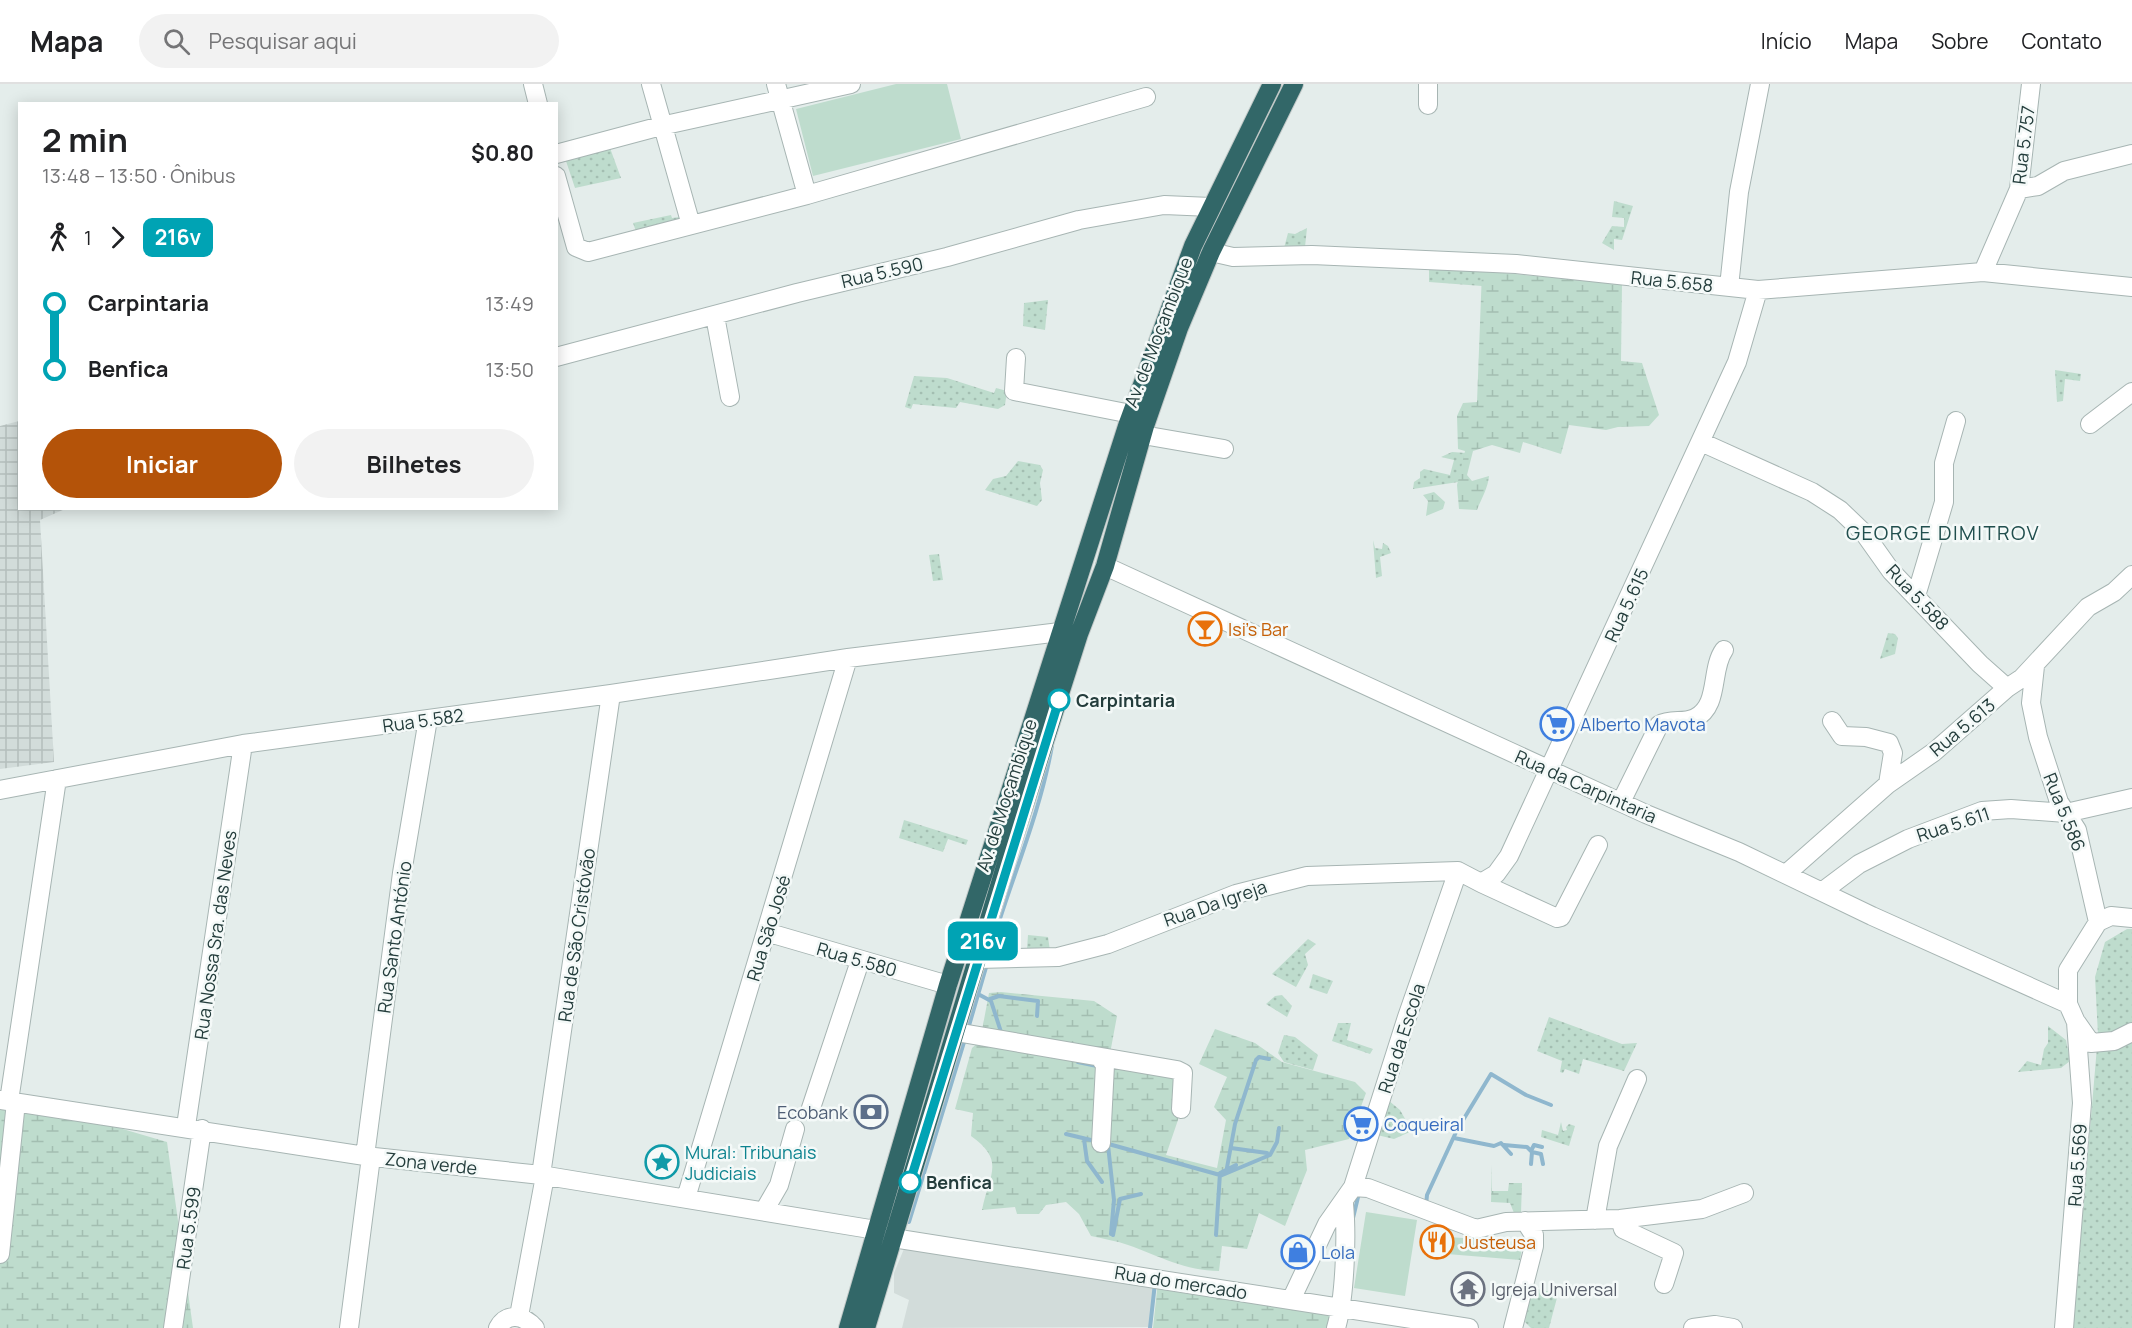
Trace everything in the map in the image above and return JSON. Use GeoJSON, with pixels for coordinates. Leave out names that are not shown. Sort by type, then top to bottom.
{"type":"FeatureCollection","features":[{"type":"Feature","properties":{"kind":"highway","name":"Av. de Moçambique"},"geometry":{"type":"LineString","coordinates":[[848,1328],[948,985],[1131,414],[1163,322],[1211,207],[1272,84]]}},
{"type":"Feature","properties":{"kind":"highway","name":"Av. de Moçambique"},"geometry":{"type":"LineString","coordinates":[[866,1328],[1079,634],[1105,566],[1143,435],[1179,328],[1211,252],[1294,84]]}},
{"type":"Feature","properties":{"kind":"street"},"geometry":{"type":"LineString","coordinates":[[533,84],[538,102]]}},
{"type":"Feature","properties":{"kind":"street"},"geometry":{"type":"LineString","coordinates":[[651,84],[661,126],[691,225]]}},
{"type":"Feature","properties":{"kind":"street"},"geometry":{"type":"LineString","coordinates":[[558,152],[779,93],[851,84]]}},
{"type":"Feature","properties":{"kind":"street"},"geometry":{"type":"LineString","coordinates":[[1428,84],[1428,105]]}},
{"type":"Feature","properties":{"kind":"street"},"geometry":{"type":"LineString","coordinates":[[1729,287],[1739,192],[1760,84]]}},
{"type":"Feature","properties":{"kind":"street","name":"Rua 5.757"},"geometry":{"type":"LineString","coordinates":[[1983,272],[2019,189],[2031,84]]}},
{"type":"Feature","properties":{"kind":"street"},"geometry":{"type":"LineString","coordinates":[[779,93],[807,195]]}},
{"type":"Feature","properties":{"kind":"street"},"geometry":{"type":"LineString","coordinates":[[558,183],[576,247],[582,252],[588,252],[807,195],[1146,97]]}},
{"type":"Feature","properties":{"kind":"street"},"geometry":{"type":"LineString","coordinates":[[2019,189],[2037,186],[2064,171],[2132,154]]}},
{"type":"Feature","properties":{"kind":"street","name":"Rua 5.590"},"geometry":{"type":"LineString","coordinates":[[558,356],[1106,214],[1164,206],[1211,207]]}},
{"type":"Feature","properties":{"kind":"street","name":"Rua 5.658"},"geometry":{"type":"LineString","coordinates":[[1211,252],[1233,257],[1312,255],[1516,264],[1758,290],[1983,272],[2132,287]]}},
{"type":"Feature","properties":{"kind":"street","name":"Rua 5.615"},"geometry":{"type":"LineString","coordinates":[[1481,883],[1496,874],[1509,856],[1739,357],[1758,290]]}},
{"type":"Feature","properties":{"kind":"street"},"geometry":{"type":"LineString","coordinates":[[715,316],[730,397]]}},
{"type":"Feature","properties":{"kind":"street"},"geometry":{"type":"LineString","coordinates":[[1016,358],[1014,391],[1131,414]]}},
{"type":"Feature","properties":{"kind":"street"},"geometry":{"type":"LineString","coordinates":[[2090,424],[2132,392]]}},
{"type":"Feature","properties":{"kind":"street"},"geometry":{"type":"LineString","coordinates":[[1916,596],[1944,502],[1944,463],[1956,421]]}},
{"type":"Feature","properties":{"kind":"street"},"geometry":{"type":"LineString","coordinates":[[1143,435],[1224,449]]}},
{"type":"Feature","properties":{"kind":"street","name":"Rua 5.588"},"geometry":{"type":"LineString","coordinates":[[1701,442],[1791,482],[1840,510],[1864,533],[1891,571],[1980,664],[2007,688]]}},
{"type":"Feature","properties":{"kind":"street","name":"Rua da Carpintaria"},"geometry":{"type":"LineString","coordinates":[[1105,566],[2068,1004]]}},
{"type":"Feature","properties":{"kind":"street","name":"Rua 5.613"},"geometry":{"type":"LineString","coordinates":[[1786,874],[1888,784],[1934,752],[2035,666],[2088,606],[2114,591],[2132,575]]}},
{"type":"Feature","properties":{"kind":"street","name":"Rua 5.582"},"geometry":{"type":"LineString","coordinates":[[0,790],[243,744],[611,694],[849,658],[1060,632],[1079,634]]}},
{"type":"Feature","properties":{"kind":"street"},"geometry":{"type":"LineString","coordinates":[[1621,802],[1659,725],[1668,720],[1684,721],[1696,718],[1705,711],[1711,698],[1719,658],[1724,650]]}},
{"type":"Feature","properties":{"kind":"street","name":"Rua São José"},"geometry":{"type":"LineString","coordinates":[[686,1198],[849,658]]}},
{"type":"Feature","properties":{"kind":"street","name":"Rua 5.586"},"geometry":{"type":"LineString","coordinates":[[2035,666],[2031,703],[2038,738],[2059,802],[2077,830],[2098,922]]}},
{"type":"Feature","properties":{"kind":"street","name":"Rua de São Cristóvão"},"geometry":{"type":"LineString","coordinates":[[519,1316],[543,1176],[611,694]]}},
{"type":"Feature","properties":{"kind":"street","name":"Rua Santo António"},"geometry":{"type":"LineString","coordinates":[[349,1328],[402,873],[428,719]]}},
{"type":"Feature","properties":{"kind":"street"},"geometry":{"type":"LineString","coordinates":[[1832,721],[1842,736],[1866,737],[1889,744],[1893,753],[1888,784]]}},
{"type":"Feature","properties":{"kind":"street","name":"Rua Nossa Sra. das Neves"},"geometry":{"type":"LineString","coordinates":[[194,1128],[243,744]]}},
{"type":"Feature","properties":{"kind":"street"},"geometry":{"type":"LineString","coordinates":[[0,1254],[8,1101],[57,779]]}},
{"type":"Feature","properties":{"kind":"street","name":"Rua 5.611"},"geometry":{"type":"LineString","coordinates":[[1823,891],[1859,864],[1908,839],[1982,811],[2011,809],[2066,813],[2132,798]]}},
{"type":"Feature","properties":{"kind":"street"},"geometry":{"type":"LineString","coordinates":[[1458,871],[1557,918],[1561,917],[1598,845]]}},
{"type":"Feature","properties":{"kind":"street","name":"Rua Da Igreja"},"geometry":{"type":"LineString","coordinates":[[978,959],[1059,957],[1108,944],[1236,894],[1307,876],[1458,871]]}},
{"type":"Feature","properties":{"kind":"street","name":"Rua da Escola"},"geometry":{"type":"LineString","coordinates":[[1291,1300],[1327,1224],[1344,1204],[1353,1187],[1407,1017],[1458,871]]}},
{"type":"Feature","properties":{"kind":"street"},"geometry":{"type":"LineString","coordinates":[[2068,1004],[2068,970],[2098,922],[2111,916],[2132,918]]}},
{"type":"Feature","properties":{"kind":"street","name":"Rua 5.580"},"geometry":{"type":"LineString","coordinates":[[766,932],[948,985]]}},
{"type":"Feature","properties":{"kind":"street"},"geometry":{"type":"LineString","coordinates":[[810,1111],[860,961]]}},
{"type":"Feature","properties":{"kind":"street","name":"Rua 5.569"},"geometry":{"type":"LineString","coordinates":[[2064,1328],[2082,1103],[2076,1022],[2068,1004]]}},
{"type":"Feature","properties":{"kind":"street"},"geometry":{"type":"LineString","coordinates":[[2076,1022],[2091,1043],[2115,1041],[2132,1032]]}},
{"type":"Feature","properties":{"kind":"street"},"geometry":{"type":"LineString","coordinates":[[956,1032],[1183,1073],[1181,1109]]}},
{"type":"Feature","properties":{"kind":"street"},"geometry":{"type":"LineString","coordinates":[[1100,1058],[1105,1065],[1101,1143]]}},
{"type":"Feature","properties":{"kind":"street"},"geometry":{"type":"LineString","coordinates":[[1595,1220],[1608,1146],[1637,1079]]}},
{"type":"Feature","properties":{"kind":"street","name":"Zona verde"},"geometry":{"type":"LineString","coordinates":[[8,1101],[368,1156],[543,1176],[686,1198]]}},
{"type":"Feature","properties":{"kind":"street","name":"Rua 5.599"},"geometry":{"type":"LineString","coordinates":[[173,1328],[194,1128]]}},
{"type":"Feature","properties":{"kind":"street"},"geometry":{"type":"LineString","coordinates":[[764,1211],[779,1185],[795,1129]]}},
{"type":"Feature","properties":{"kind":"street"},"geometry":{"type":"LineString","coordinates":[[1353,1187],[1368,1188],[1476,1229],[1525,1221],[1620,1219],[1702,1209],[1744,1193]]}},
{"type":"Feature","properties":{"kind":"street"},"geometry":{"type":"LineString","coordinates":[[686,1198],[876,1230]]}},
{"type":"Feature","properties":{"kind":"street"},"geometry":{"type":"LineString","coordinates":[[1336,1328],[1341,1309],[1346,1223],[1344,1204]]}},
{"type":"Feature","properties":{"kind":"street"},"geometry":{"type":"LineString","coordinates":[[1620,1219],[1623,1229],[1674,1253],[1664,1284]]}},
{"type":"Feature","properties":{"kind":"street"},"geometry":{"type":"LineString","coordinates":[[1513,1328],[1534,1246],[1534,1235],[1525,1221]]}},
{"type":"Feature","properties":{"kind":"street","name":"Rua do mercado"},"geometry":{"type":"LineString","coordinates":[[876,1230],[893,1238],[1438,1325],[1469,1328]]}},
{"type":"Feature","properties":{"kind":"street"},"geometry":{"type":"LineString","coordinates":[[498,1328],[509,1318],[519,1316],[529,1320],[536,1328]]}},
{"type":"Feature","properties":{"kind":"street"},"geometry":{"type":"LineString","coordinates":[[1693,1328],[1715,1325],[1733,1328]]}},
{"type":"Feature","properties":{"kind":"street"},"geometry":{"type":"LineString","coordinates":[[155,1328],[173,1328]]}},
{"type":"Feature","properties":{"kind":"shaded area"},"geometry":{"type":"Polygon","coordinates":[[[18,421],[18,510],[63,510],[40,520],[54,762],[0,769],[0,426],[18,421]]]}},
{"type":"Feature","properties":{"kind":"shaded area"},"geometry":{"type":"Polygon","coordinates":[[[906,1244],[1154,1279],[1150,1327],[902,1328],[909,1300],[894,1293],[894,1273],[906,1244]]]}},
{"type":"Feature","properties":{"kind":"green space"},"geometry":{"type":"Polygon","coordinates":[[[896,84],[947,84],[961,139],[813,176],[796,109],[896,84]]]}},
{"type":"Feature","properties":{"kind":"green space"},"geometry":{"type":"Polygon","coordinates":[[[610,148],[621,178],[575,188],[565,158],[610,148]]]}},
{"type":"Feature","properties":{"kind":"green space"},"geometry":{"type":"Polygon","coordinates":[[[1614,201],[1633,206],[1622,240],[1614,239],[1614,250],[1602,243],[1612,226],[1624,227],[1624,218],[1612,217],[1614,201]]]}},
{"type":"Feature","properties":{"kind":"green space"},"geometry":{"type":"Polygon","coordinates":[[[671,215],[672,218],[679,217],[680,224],[638,237],[633,223],[671,215]]]}},
{"type":"Feature","properties":{"kind":"green space"},"geometry":{"type":"Polygon","coordinates":[[[1307,228],[1305,247],[1284,248],[1288,233],[1295,234],[1307,228]]]}},
{"type":"Feature","properties":{"kind":"green space"},"geometry":{"type":"Polygon","coordinates":[[[1429,266],[1482,269],[1482,286],[1429,282],[1429,266]]]}},
{"type":"Feature","properties":{"kind":"green space"},"geometry":{"type":"Polygon","coordinates":[[[1482,271],[1622,284],[1621,361],[1642,363],[1659,415],[1649,426],[1618,427],[1606,430],[1569,425],[1561,454],[1523,442],[1520,453],[1492,445],[1473,451],[1467,475],[1472,481],[1489,476],[1487,485],[1477,510],[1459,509],[1457,485],[1465,451],[1458,449],[1457,416],[1463,403],[1477,402],[1482,271]]]}},
{"type":"Feature","properties":{"kind":"green space"},"geometry":{"type":"Polygon","coordinates":[[[1048,300],[1045,330],[1023,326],[1024,303],[1048,300]]]}},
{"type":"Feature","properties":{"kind":"green space"},"geometry":{"type":"Polygon","coordinates":[[[2055,370],[2081,374],[2080,381],[2065,379],[2063,401],[2057,402],[2055,370]]]}},
{"type":"Feature","properties":{"kind":"green space"},"geometry":{"type":"Polygon","coordinates":[[[914,376],[947,378],[994,393],[996,388],[1007,391],[1005,405],[998,409],[960,402],[956,408],[913,404],[911,409],[905,407],[914,376]]]}},
{"type":"Feature","properties":{"kind":"green space"},"geometry":{"type":"Polygon","coordinates":[[[1452,452],[1466,453],[1458,482],[1413,489],[1414,482],[1420,478],[1420,472],[1424,469],[1450,475],[1454,460],[1441,457],[1452,452]]]}},
{"type":"Feature","properties":{"kind":"green space"},"geometry":{"type":"Polygon","coordinates":[[[1018,461],[1040,465],[1043,470],[1040,483],[1042,500],[1037,506],[985,490],[993,479],[1006,476],[1018,461]]]}},
{"type":"Feature","properties":{"kind":"green space"},"geometry":{"type":"Polygon","coordinates":[[[1434,492],[1445,502],[1443,509],[1426,516],[1428,501],[1423,495],[1434,492]]]}},
{"type":"Feature","properties":{"kind":"green space"},"geometry":{"type":"Polygon","coordinates":[[[1373,540],[1375,548],[1382,549],[1383,543],[1388,546],[1391,553],[1380,557],[1382,576],[1376,578],[1373,540]]]}},
{"type":"Feature","properties":{"kind":"green space"},"geometry":{"type":"Polygon","coordinates":[[[939,554],[943,580],[933,581],[929,555],[939,554]]]}},
{"type":"Feature","properties":{"kind":"green space"},"geometry":{"type":"Polygon","coordinates":[[[1888,633],[1895,634],[1898,638],[1895,654],[1880,659],[1888,633]]]}},
{"type":"Feature","properties":{"kind":"green space"},"geometry":{"type":"Polygon","coordinates":[[[904,820],[968,840],[966,845],[948,839],[943,852],[899,838],[904,820]]]}},
{"type":"Feature","properties":{"kind":"green space"},"geometry":{"type":"Polygon","coordinates":[[[2127,929],[2132,929],[2132,1328],[2073,1328],[2098,1035],[2095,977],[2105,942],[2127,929]]]}},
{"type":"Feature","properties":{"kind":"green space"},"geometry":{"type":"Polygon","coordinates":[[[1028,935],[1048,937],[1050,951],[1027,949],[1028,935]]]}},
{"type":"Feature","properties":{"kind":"green space"},"geometry":{"type":"Polygon","coordinates":[[[1308,939],[1316,944],[1305,954],[1308,965],[1296,987],[1272,974],[1308,939]]]}},
{"type":"Feature","properties":{"kind":"green space"},"geometry":{"type":"Polygon","coordinates":[[[1313,974],[1333,981],[1327,994],[1309,988],[1313,974]]]}},
{"type":"Feature","properties":{"kind":"green space"},"geometry":{"type":"Polygon","coordinates":[[[1001,992],[1094,1001],[1117,1016],[1109,1059],[1178,1075],[1178,1120],[1166,1155],[1217,1168],[1226,1120],[1214,1107],[1227,1077],[1199,1064],[1215,1029],[1255,1043],[1282,1062],[1355,1082],[1366,1093],[1349,1139],[1305,1150],[1307,1170],[1285,1226],[1259,1213],[1247,1249],[1222,1246],[1219,1271],[1184,1266],[1124,1244],[1091,1236],[1079,1214],[1066,1202],[1046,1205],[1039,1214],[1017,1214],[1015,1207],[982,1210],[991,1177],[992,1161],[982,1145],[971,1136],[973,1113],[955,1109],[972,1048],[980,1041],[989,993],[1001,992]]]}},
{"type":"Feature","properties":{"kind":"green space"},"geometry":{"type":"Polygon","coordinates":[[[1282,995],[1292,1006],[1287,1017],[1266,1004],[1275,996],[1282,995]]]}},
{"type":"Feature","properties":{"kind":"green space"},"geometry":{"type":"Polygon","coordinates":[[[1549,1017],[1622,1044],[1637,1043],[1624,1071],[1583,1059],[1579,1074],[1565,1069],[1563,1073],[1560,1072],[1562,1061],[1537,1051],[1549,1017]]]}},
{"type":"Feature","properties":{"kind":"green space"},"geometry":{"type":"Polygon","coordinates":[[[1338,1023],[1351,1023],[1347,1040],[1373,1049],[1370,1054],[1332,1041],[1338,1023]]]}},
{"type":"Feature","properties":{"kind":"green space"},"geometry":{"type":"Polygon","coordinates":[[[2048,1026],[2066,1040],[2070,1061],[2061,1068],[2018,1072],[2027,1061],[2041,1065],[2044,1049],[2048,1043],[2048,1026]]]}},
{"type":"Feature","properties":{"kind":"green space"},"geometry":{"type":"Polygon","coordinates":[[[1284,1035],[1295,1037],[1318,1055],[1313,1070],[1284,1062],[1278,1053],[1284,1035]]]}},
{"type":"Feature","properties":{"kind":"green space"},"geometry":{"type":"Polygon","coordinates":[[[0,1093],[167,1142],[193,1328],[0,1328],[0,1093]]]}},
{"type":"Feature","properties":{"kind":"green space"},"geometry":{"type":"Polygon","coordinates":[[[1388,1100],[1400,1110],[1412,1131],[1394,1139],[1377,1135],[1388,1100]]]}},
{"type":"Feature","properties":{"kind":"green space"},"geometry":{"type":"Polygon","coordinates":[[[1561,1122],[1563,1131],[1567,1130],[1566,1127],[1569,1124],[1575,1126],[1569,1146],[1541,1137],[1542,1130],[1558,1135],[1561,1122]]]}},
{"type":"Feature","properties":{"kind":"green space"},"geometry":{"type":"Polygon","coordinates":[[[1492,1164],[1492,1191],[1508,1191],[1509,1183],[1522,1183],[1521,1213],[1514,1213],[1510,1203],[1491,1202],[1492,1164]]]}},
{"type":"Feature","properties":{"kind":"green space"},"geometry":{"type":"Polygon","coordinates":[[[1366,1212],[1417,1220],[1405,1296],[1354,1288],[1366,1212]]]}},
{"type":"Feature","properties":{"kind":"green space"},"geometry":{"type":"Polygon","coordinates":[[[1448,1237],[1523,1242],[1520,1260],[1447,1254],[1448,1237]]]}},
{"type":"Feature","properties":{"kind":"green space"},"geometry":{"type":"Polygon","coordinates":[[[1158,1281],[1335,1313],[1330,1328],[1153,1328],[1158,1281]]]}},
{"type":"Feature","properties":{"kind":"green space"},"geometry":{"type":"Polygon","coordinates":[[[1530,1287],[1558,1294],[1549,1328],[1531,1328],[1525,1322],[1530,1287]]]}},
{"type":"Feature","properties":{"kind":"waterway"},"geometry":{"type":"LineString","coordinates":[[989,954],[1032,825],[1052,746]]}},
{"type":"Feature","properties":{"kind":"waterway"},"geometry":{"type":"LineString","coordinates":[[968,1029],[987,964]]}},
{"type":"Feature","properties":{"kind":"waterway"},"geometry":{"type":"LineString","coordinates":[[978,994],[991,1001],[1002,1035]]}},
{"type":"Feature","properties":{"kind":"waterway"},"geometry":{"type":"LineString","coordinates":[[990,999],[999,996],[1038,1001],[1037,1016]]}},
{"type":"Feature","properties":{"kind":"waterway"},"geometry":{"type":"LineString","coordinates":[[909,1222],[965,1039]]}},
{"type":"Feature","properties":{"kind":"waterway"},"geometry":{"type":"LineString","coordinates":[[1226,1173],[1235,1124],[1256,1060],[1259,1057],[1269,1059]]}},
{"type":"Feature","properties":{"kind":"waterway"},"geometry":{"type":"LineString","coordinates":[[1078,1062],[1097,1066]]}},
{"type":"Feature","properties":{"kind":"waterway"},"geometry":{"type":"LineString","coordinates":[[1426,1205],[1427,1195],[1457,1130],[1491,1074],[1526,1095],[1551,1105]]}},
{"type":"Feature","properties":{"kind":"waterway"},"geometry":{"type":"LineString","coordinates":[[1220,1176],[1270,1155],[1277,1142],[1279,1128]]}},
{"type":"Feature","properties":{"kind":"waterway"},"geometry":{"type":"LineString","coordinates":[[1066,1134],[1095,1141]]}},
{"type":"Feature","properties":{"kind":"waterway"},"geometry":{"type":"LineString","coordinates":[[1454,1138],[1494,1146],[1501,1143],[1511,1154]]}},
{"type":"Feature","properties":{"kind":"waterway"},"geometry":{"type":"LineString","coordinates":[[1084,1139],[1087,1161],[1102,1182]]}},
{"type":"Feature","properties":{"kind":"waterway"},"geometry":{"type":"LineString","coordinates":[[1105,1143],[1220,1175]]}},
{"type":"Feature","properties":{"kind":"waterway"},"geometry":{"type":"LineString","coordinates":[[1108,1145],[1114,1200],[1111,1234]]}},
{"type":"Feature","properties":{"kind":"waterway"},"geometry":{"type":"LineString","coordinates":[[1504,1145],[1527,1147],[1532,1152],[1531,1164]]}},
{"type":"Feature","properties":{"kind":"waterway"},"geometry":{"type":"LineString","coordinates":[[1531,1151],[1534,1145],[1542,1147]]}},
{"type":"Feature","properties":{"kind":"waterway"},"geometry":{"type":"LineString","coordinates":[[1231,1148],[1267,1153]]}},
{"type":"Feature","properties":{"kind":"waterway"},"geometry":{"type":"LineString","coordinates":[[1532,1152],[1541,1154],[1543,1164]]}},
{"type":"Feature","properties":{"kind":"waterway"},"geometry":{"type":"LineString","coordinates":[[1216,1235],[1220,1173],[1236,1165]]}},
{"type":"Feature","properties":{"kind":"waterway"},"geometry":{"type":"LineString","coordinates":[[1353,1218],[1359,1193]]}},
{"type":"Feature","properties":{"kind":"waterway"},"geometry":{"type":"LineString","coordinates":[[1113,1235],[1120,1199],[1141,1194]]}},
{"type":"Feature","properties":{"kind":"waterway"},"geometry":{"type":"LineString","coordinates":[[1150,1328],[1155,1283]]}},
{"type":"Feature","properties":{"kind":"bus line","name":"216v"},"geometry":{"type":"LineString","coordinates":[[910,1182],[1006,863],[1059,700]]}},
{"type":"Feature","properties":{"kind":"place","name":"Isi's Bar"},"geometry":{"type":"Point","coordinates":[1205,629]}},
{"type":"Feature","properties":{"kind":"place","name":"Carpintaria"},"geometry":{"type":"Point","coordinates":[1059,700]}},
{"type":"Feature","properties":{"kind":"place","name":"Alberto Mavota"},"geometry":{"type":"Point","coordinates":[1557,724]}},
{"type":"Feature","properties":{"kind":"place","name":"Ecobank"},"geometry":{"type":"Point","coordinates":[871,1112]}},
{"type":"Feature","properties":{"kind":"place","name":"Coqueiral"},"geometry":{"type":"Point","coordinates":[1361,1124]}},
{"type":"Feature","properties":{"kind":"place","name":"Mural: Tribunais Judiciais"},"geometry":{"type":"Point","coordinates":[662,1162]}},
{"type":"Feature","properties":{"kind":"place","name":"Benfica"},"geometry":{"type":"Point","coordinates":[910,1182]}},
{"type":"Feature","properties":{"kind":"place","name":"Justeusa"},"geometry":{"type":"Point","coordinates":[1437,1242]}},
{"type":"Feature","properties":{"kind":"place","name":"Lola"},"geometry":{"type":"Point","coordinates":[1298,1252]}},
{"type":"Feature","properties":{"kind":"place","name":"Igreja Universal"},"geometry":{"type":"Point","coordinates":[1468,1289]}},
{"type":"Feature","properties":{"kind":"district","name":"GEORGE DIMITROV"},"geometry":{"type":"Point","coordinates":[1943,532]}}]}
